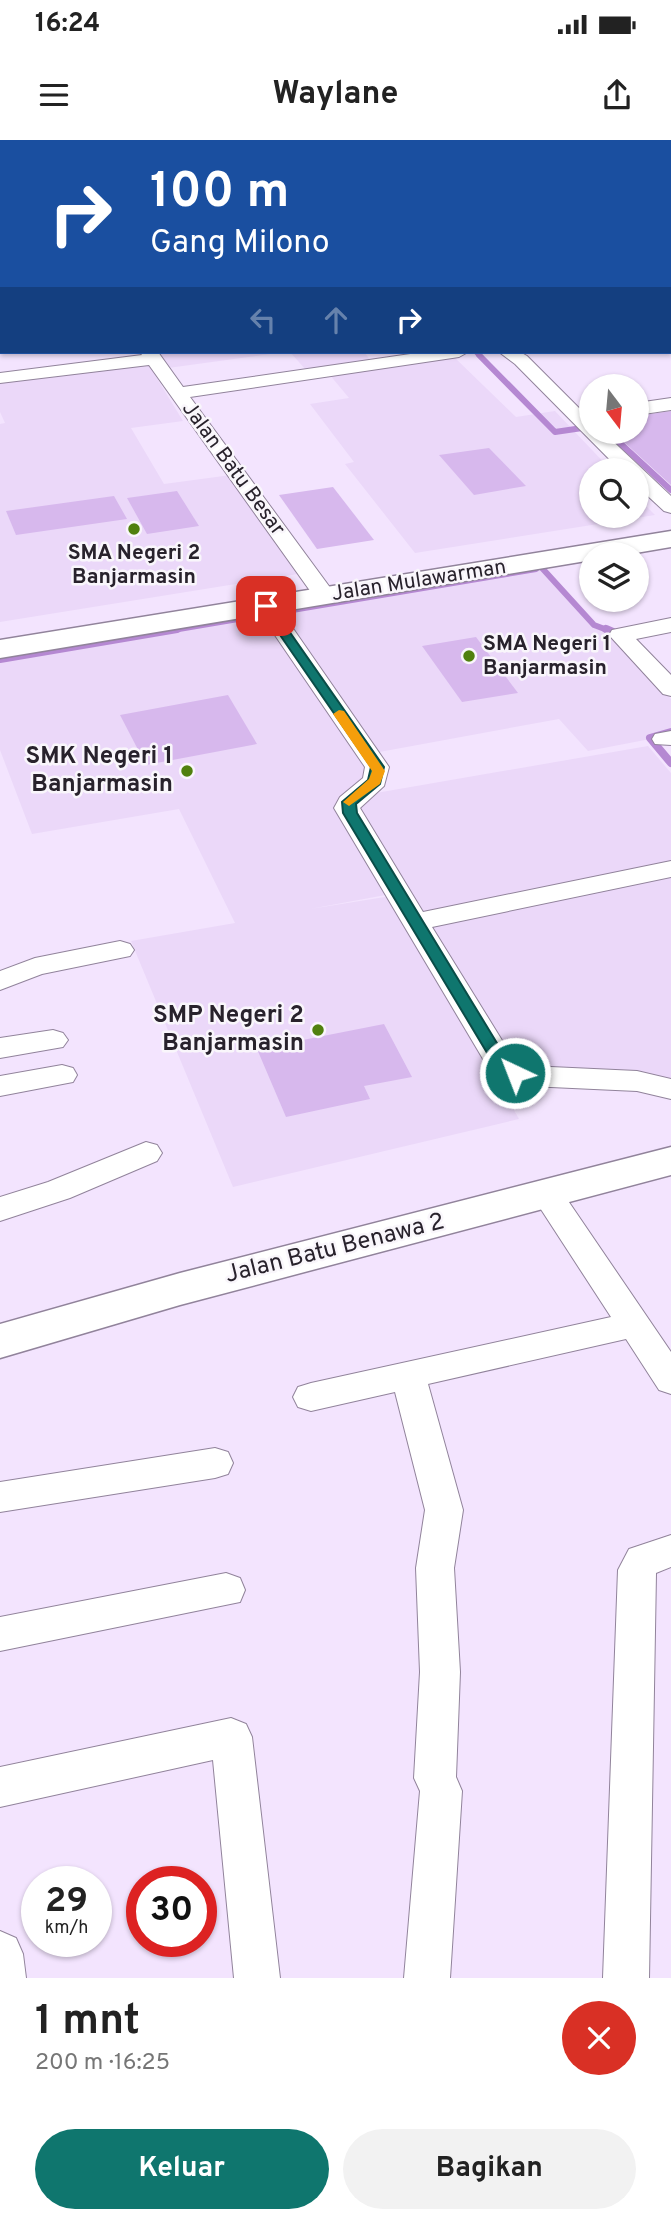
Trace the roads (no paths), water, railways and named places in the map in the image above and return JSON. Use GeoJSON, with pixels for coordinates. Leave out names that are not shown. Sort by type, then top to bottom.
{"type":"FeatureCollection","features":[{"type":"Feature","properties":{"kind":"main road","name":"Jalan Mulawarman"},"geometry":{"type":"LineString","coordinates":[[0,649],[266,606],[322,592],[671,529]]}},
{"type":"Feature","properties":{"kind":"main road","name":"Jalan Mulawarman"},"geometry":{"type":"LineString","coordinates":[[0,637],[671,539]]}},
{"type":"Feature","properties":{"kind":"main road","name":"Jalan Batu Benawa 2"},"geometry":{"type":"LineString","coordinates":[[0,1341],[180,1289],[671,1161]]}},
{"type":"Feature","properties":{"kind":"street"},"geometry":{"type":"LineString","coordinates":[[177,393],[444,354]]}},
{"type":"Feature","properties":{"kind":"street"},"geometry":{"type":"LineString","coordinates":[[511,354],[579,412]]}},
{"type":"Feature","properties":{"kind":"street"},"geometry":{"type":"LineString","coordinates":[[0,377],[151,355]]}},
{"type":"Feature","properties":{"kind":"street","name":"Jalan Batu Besar"},"geometry":{"type":"LineString","coordinates":[[151,355],[322,592]]}},
{"type":"Feature","properties":{"kind":"street"},"geometry":{"type":"LineString","coordinates":[[649,407],[671,404]]}},
{"type":"Feature","properties":{"kind":"street"},"geometry":{"type":"LineString","coordinates":[[605,444],[619,458]]}},
{"type":"Feature","properties":{"kind":"street"},"geometry":{"type":"LineString","coordinates":[[649,486],[671,507]]}},
{"type":"Feature","properties":{"kind":"street"},"geometry":{"type":"LineString","coordinates":[[266,606],[377,767],[375,781],[347,806],[497,1057],[515,1073],[529,1076],[638,1081],[671,1089]]}},
{"type":"Feature","properties":{"kind":"street"},"geometry":{"type":"LineString","coordinates":[[671,625],[620,635],[671,689]]}},
{"type":"Feature","properties":{"kind":"street"},"geometry":{"type":"LineString","coordinates":[[416,922],[671,869]]}},
{"type":"Feature","properties":{"kind":"street"},"geometry":{"type":"LineString","coordinates":[[0,981],[35,967],[120,950]]}},
{"type":"Feature","properties":{"kind":"street"},"geometry":{"type":"LineString","coordinates":[[0,1048],[53,1040]]}},
{"type":"Feature","properties":{"kind":"street"},"geometry":{"type":"LineString","coordinates":[[0,1086],[62,1075]]}},
{"type":"Feature","properties":{"kind":"street"},"geometry":{"type":"LineString","coordinates":[[0,1209],[59,1190],[146,1153]]}},
{"type":"Feature","properties":{"kind":"street"},"geometry":{"type":"LineString","coordinates":[[547,1194],[671,1380]]}},
{"type":"Feature","properties":{"kind":"street"},"geometry":{"type":"LineString","coordinates":[[311,1397],[632,1325]]}},
{"type":"Feature","properties":{"kind":"street"},"geometry":{"type":"LineString","coordinates":[[408,1375],[444,1510],[435,1568],[440,1672],[435,1778],[441,1791],[427,1978]]}},
{"type":"Feature","properties":{"kind":"street"},"geometry":{"type":"LineString","coordinates":[[0,1497],[215,1463]]}},
{"type":"Feature","properties":{"kind":"street"},"geometry":{"type":"LineString","coordinates":[[626,1978],[638,1570],[643,1561],[671,1551]]}},
{"type":"Feature","properties":{"kind":"street"},"geometry":{"type":"LineString","coordinates":[[0,1634],[226,1590]]}},
{"type":"Feature","properties":{"kind":"street"},"geometry":{"type":"LineString","coordinates":[[0,1787],[231,1737],[257,1978]]}},
{"type":"Feature","properties":{"kind":"street"},"geometry":{"type":"LineString","coordinates":[[0,1954],[3,1978]]}},
{"type":"Feature","properties":{"kind":"waterway"},"geometry":{"type":"LineString","coordinates":[[479,355],[555,432],[579,428]]}},
{"type":"Feature","properties":{"kind":"waterway"},"geometry":{"type":"LineString","coordinates":[[621,444],[671,490]]}},
{"type":"Feature","properties":{"kind":"waterway"},"geometry":{"type":"LineString","coordinates":[[542,568],[594,625],[610,631]]}},
{"type":"Feature","properties":{"kind":"waterway"},"geometry":{"type":"LineString","coordinates":[[167,631],[536,569]]}},
{"type":"Feature","properties":{"kind":"waterway"},"geometry":{"type":"LineString","coordinates":[[0,659],[177,629]]}},
{"type":"Feature","properties":{"kind":"waterway"},"geometry":{"type":"LineString","coordinates":[[606,629],[620,640]]}},
{"type":"Feature","properties":{"kind":"waterway"},"geometry":{"type":"LineString","coordinates":[[671,732],[650,738],[671,763]]}},
{"type":"Feature","properties":{"kind":"place","name":"SMA Negeri 2 Banjarmasin"},"geometry":{"type":"Point","coordinates":[134,529]}},
{"type":"Feature","properties":{"kind":"place","name":"SMA Negeri 1 Banjarmasin"},"geometry":{"type":"Point","coordinates":[469,656]}},
{"type":"Feature","properties":{"kind":"place","name":"SMK Negeri 1 Banjarmasin"},"geometry":{"type":"Point","coordinates":[187,771]}},
{"type":"Feature","properties":{"kind":"place","name":"SMP Negeri 2 Banjarmasin"},"geometry":{"type":"Point","coordinates":[318,1030]}}]}
